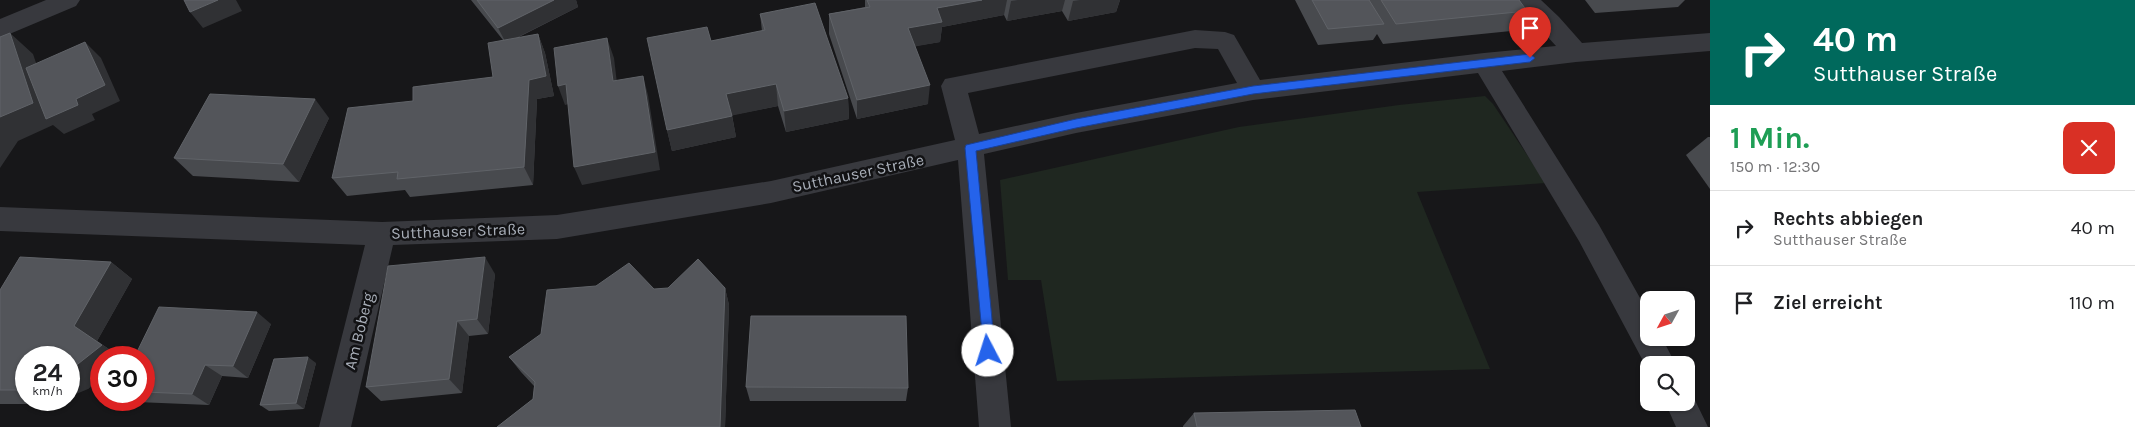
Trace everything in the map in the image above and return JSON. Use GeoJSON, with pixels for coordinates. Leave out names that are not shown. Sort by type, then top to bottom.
{"type":"FeatureCollection","features":[{"type":"Feature","properties":{"kind":"street"},"geometry":{"type":"LineString","coordinates":[[0,29],[68,0]]}},
{"type":"Feature","properties":{"kind":"street"},"geometry":{"type":"LineString","coordinates":[[1526,0],[1551,24],[1576,53]]}},
{"type":"Feature","properties":{"kind":"street"},"geometry":{"type":"LineString","coordinates":[[995,427],[970,148],[954,86],[1195,39],[1225,41],[1253,90]]}},
{"type":"Feature","properties":{"kind":"street","name":"Sutthauser Straße"},"geometry":{"type":"LineString","coordinates":[[0,219],[382,234],[557,227],[770,192],[1076,123],[1253,90],[1484,62],[1710,42]]}},
{"type":"Feature","properties":{"kind":"street"},"geometry":{"type":"LineString","coordinates":[[1484,62],[1589,233],[1656,356]]}},
{"type":"Feature","properties":{"kind":"street","name":"Am Boberg"},"geometry":{"type":"LineString","coordinates":[[335,427],[382,234]]}},
{"type":"Feature","properties":{"kind":"street"},"geometry":{"type":"LineString","coordinates":[[1684,411],[1692,427]]}},
{"type":"Feature","properties":{"kind":"shaded area"},"geometry":{"type":"Polygon","coordinates":[[[1485,96],[1493,104],[1546,183],[1417,192],[1490,369],[1057,381],[1041,280],[1008,280],[1000,180],[1239,127],[1399,105],[1485,96]]]}},
{"type":"Feature","properties":{"kind":"building"},"geometry":{"type":"Polygon","coordinates":[[[184,0],[218,0],[190,12],[184,0]]]}},
{"type":"Feature","properties":{"kind":"building"},"geometry":{"type":"Polygon","coordinates":[[[477,0],[554,0],[498,28],[477,0]]]}},
{"type":"Feature","properties":{"kind":"building"},"geometry":{"type":"Polygon","coordinates":[[[867,0],[982,0],[937,8],[942,22],[908,28],[930,85],[857,100],[829,14],[870,7],[867,0]]]}},
{"type":"Feature","properties":{"kind":"building"},"geometry":{"type":"Polygon","coordinates":[[[1312,0],[1369,0],[1384,24],[1328,29],[1312,0]]]}},
{"type":"Feature","properties":{"kind":"building"},"geometry":{"type":"Polygon","coordinates":[[[1381,0],[1519,0],[1527,11],[1396,24],[1381,0]]]}},
{"type":"Feature","properties":{"kind":"building"},"geometry":{"type":"Polygon","coordinates":[[[815,3],[848,98],[784,111],[776,84],[726,94],[732,116],[667,130],[647,38],[707,27],[711,41],[765,30],[760,14],[815,3]]]}},
{"type":"Feature","properties":{"kind":"building"},"geometry":{"type":"Polygon","coordinates":[[[10,33],[33,103],[0,117],[0,37],[10,33]]]}},
{"type":"Feature","properties":{"kind":"building"},"geometry":{"type":"Polygon","coordinates":[[[538,34],[546,76],[529,80],[524,167],[397,179],[398,172],[332,178],[348,108],[413,101],[413,87],[493,77],[488,43],[538,34]]]}},
{"type":"Feature","properties":{"kind":"building"},"geometry":{"type":"Polygon","coordinates":[[[607,38],[613,81],[643,76],[655,152],[574,167],[566,84],[558,86],[554,48],[607,38]]]}},
{"type":"Feature","properties":{"kind":"building"},"geometry":{"type":"Polygon","coordinates":[[[85,42],[105,85],[76,99],[78,105],[46,119],[26,68],[85,42]]]}},
{"type":"Feature","properties":{"kind":"building"},"geometry":{"type":"Polygon","coordinates":[[[210,94],[315,99],[283,164],[174,158],[210,94]]]}},
{"type":"Feature","properties":{"kind":"building"},"geometry":{"type":"Polygon","coordinates":[[[20,257],[111,262],[74,326],[102,345],[90,346],[90,354],[80,362],[80,346],[15,346],[15,390],[0,390],[0,290],[20,257]]]}},
{"type":"Feature","properties":{"kind":"building"},"geometry":{"type":"Polygon","coordinates":[[[485,257],[477,319],[457,321],[449,379],[366,387],[388,266],[485,257]]]}},
{"type":"Feature","properties":{"kind":"building"},"geometry":{"type":"Polygon","coordinates":[[[698,259],[725,288],[720,427],[497,427],[533,399],[535,382],[509,357],[541,334],[547,290],[596,286],[629,263],[654,289],[668,288],[698,259]]]}},
{"type":"Feature","properties":{"kind":"building"},"geometry":{"type":"Polygon","coordinates":[[[159,307],[257,312],[233,366],[205,365],[192,394],[155,392],[155,346],[140,346],[159,307]]]}},
{"type":"Feature","properties":{"kind":"building"},"geometry":{"type":"Polygon","coordinates":[[[751,316],[906,316],[908,388],[746,387],[751,316]]]}},
{"type":"Feature","properties":{"kind":"building"},"geometry":{"type":"Polygon","coordinates":[[[308,357],[296,403],[260,405],[274,359],[308,357]]]}},
{"type":"Feature","properties":{"kind":"building"},"geometry":{"type":"Polygon","coordinates":[[[1355,410],[1361,427],[1197,427],[1194,413],[1355,410]]]}},
{"type":"Feature","properties":{"kind":"route"},"geometry":{"type":"LineString","coordinates":[[988,351],[970,148],[1076,123],[1253,90],[1530,58]]}}]}
